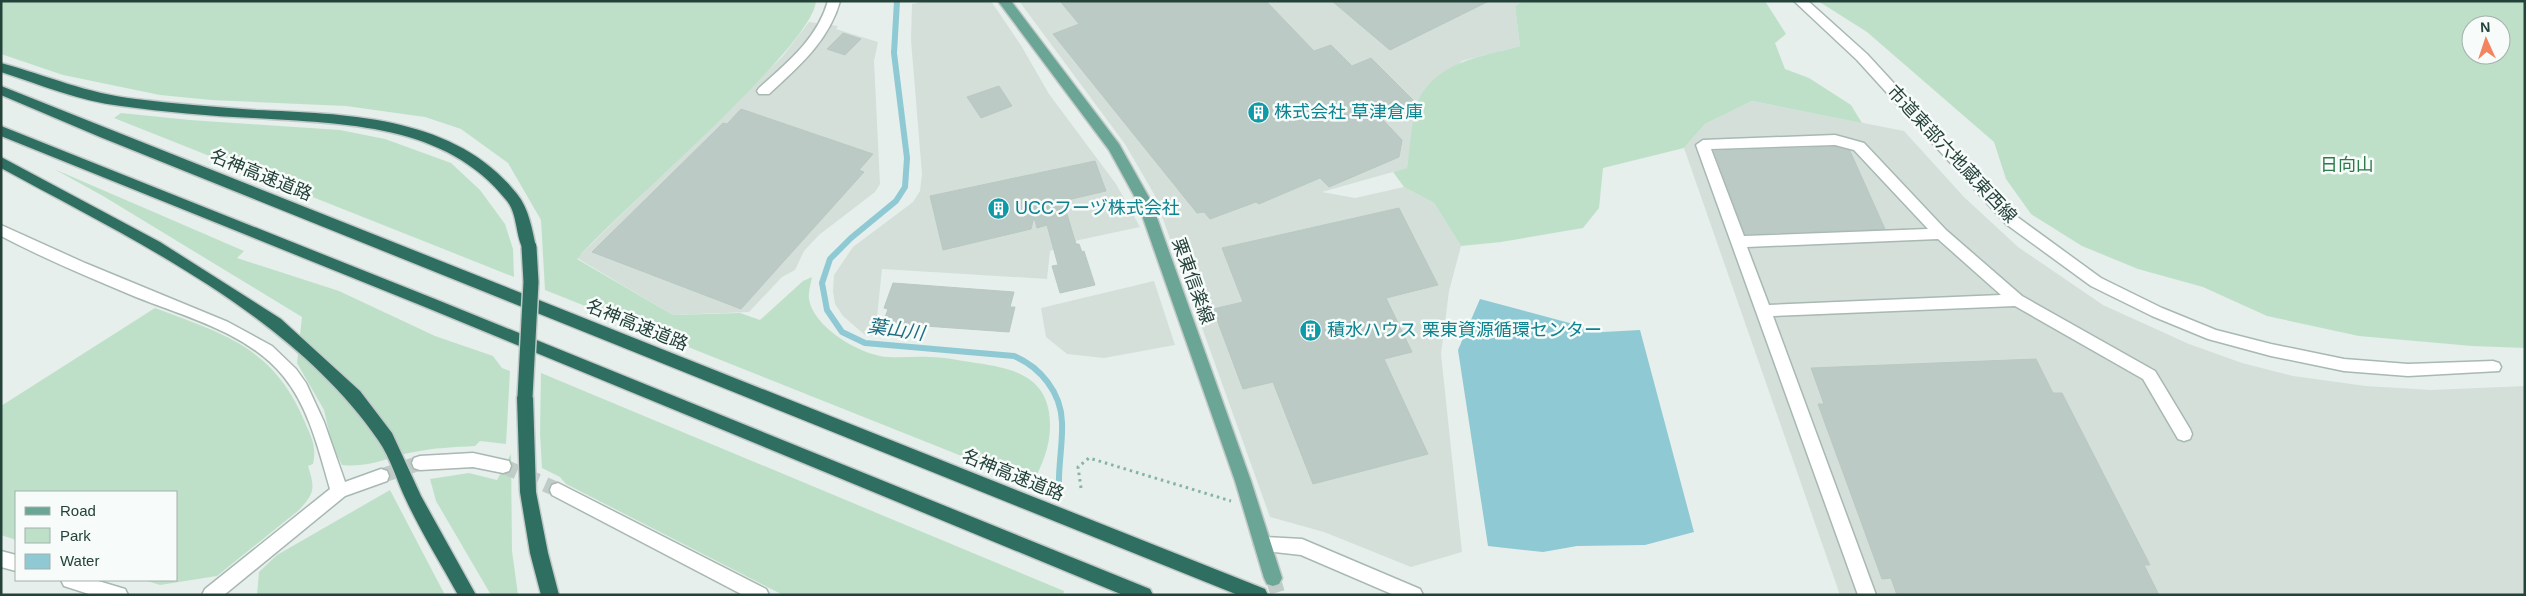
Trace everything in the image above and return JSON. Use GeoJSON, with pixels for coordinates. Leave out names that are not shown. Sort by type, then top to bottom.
{"type":"FeatureCollection","features":[{"type":"Feature","properties":{"kind":"highway"},"geometry":{"type":"LineString","coordinates":[[1,67],[64,88],[118,102],[210,111],[327,118],[379,124],[423,134],[458,150],[487,171],[513,198],[522,218],[529,247],[531,282],[525,396],[528,492],[539,553],[550,595]]}},
{"type":"Feature","properties":{"kind":"highway","name":"名神高速道路"},"geometry":{"type":"LineString","coordinates":[[1,90],[114,138],[1259,595]]}},
{"type":"Feature","properties":{"kind":"highway"},"geometry":{"type":"LineString","coordinates":[[1,131],[266,236],[1144,595]]}},
{"type":"Feature","properties":{"kind":"highway"},"geometry":{"type":"LineString","coordinates":[[1,162],[155,246],[276,323],[354,396],[386,438],[414,500],[467,595]]}},
{"type":"Feature","properties":{"kind":"main road","name":"栗東信楽線"},"geometry":{"type":"LineString","coordinates":[[1004,1],[1114,147],[1144,201],[1248,498],[1273,578]]}},
{"type":"Feature","properties":{"kind":"street"},"geometry":{"type":"LineString","coordinates":[[764,91],[800,57],[821,31],[832,14],[834,1]]}},
{"type":"Feature","properties":{"kind":"street","name":"市道東部六地蔵東西線"},"geometry":{"type":"LineString","coordinates":[[1800,1],[1862,57],[2011,220],[2096,282],[2156,312],[2213,335],[2271,350],[2344,365],[2399,370],[2493,367]]}},
{"type":"Feature","properties":{"kind":"street"},"geometry":{"type":"LineString","coordinates":[[1867,595],[1703,145],[1835,140],[1860,146],[1941,234],[2016,300],[2149,375],[2184,434]]}},
{"type":"Feature","properties":{"kind":"street"},"geometry":{"type":"LineString","coordinates":[[1,230],[50,256],[234,330],[280,362],[306,398],[325,444],[339,491]]}},
{"type":"Feature","properties":{"kind":"street"},"geometry":{"type":"LineString","coordinates":[[1739,242],[1941,234]]}},
{"type":"Feature","properties":{"kind":"street"},"geometry":{"type":"LineString","coordinates":[[1764,311],[2016,300]]}},
{"type":"Feature","properties":{"kind":"street"},"geometry":{"type":"LineString","coordinates":[[420,463],[473,460],[503,466]]}},
{"type":"Feature","properties":{"kind":"street"},"geometry":{"type":"LineString","coordinates":[[211,595],[339,491],[381,476]]}},
{"type":"Feature","properties":{"kind":"street"},"geometry":{"type":"LineString","coordinates":[[558,490],[760,595]]}},
{"type":"Feature","properties":{"kind":"street"},"geometry":{"type":"LineString","coordinates":[[1262,545],[1302,547],[1414,595]]}},
{"type":"Feature","properties":{"kind":"street"},"geometry":{"type":"LineString","coordinates":[[1,559],[15,563]]}},
{"type":"Feature","properties":{"kind":"street"},"geometry":{"type":"LineString","coordinates":[[73,581],[119,595]]}},
{"type":"Feature","properties":{"kind":"path"},"geometry":{"type":"LineString","coordinates":[[1081,488],[1078,467],[1089,458],[1228,502],[1248,498]]}},
{"type":"Feature","properties":{"kind":"shaded area"},"geometry":{"type":"Polygon","coordinates":[[[927,1],[991,1],[1022,47],[1049,94],[1116,184],[1140,227],[1079,240],[1050,251],[1047,279],[882,269],[876,326],[873,336],[865,335],[843,316],[835,304],[833,291],[834,275],[853,247],[913,202],[920,191],[922,174],[911,40],[912,4],[927,1]]]}},
{"type":"Feature","properties":{"kind":"shaded area"},"geometry":{"type":"Polygon","coordinates":[[[1019,1],[1523,1],[1515,6],[1520,46],[1462,61],[1417,107],[1407,168],[1322,192],[1355,198],[1404,187],[1434,203],[1461,246],[1449,291],[1441,354],[1462,552],[1411,567],[1324,532],[1270,517],[1154,194],[1125,144],[1019,1]]]}},
{"type":"Feature","properties":{"kind":"shaded area"},"geometry":{"type":"Polygon","coordinates":[[[809,22],[838,26],[836,29],[878,42],[874,61],[880,184],[875,192],[819,235],[804,251],[795,270],[782,277],[749,312],[673,315],[577,258],[782,57],[809,22]]]}},
{"type":"Feature","properties":{"kind":"shaded area"},"geometry":{"type":"Polygon","coordinates":[[[1752,101],[1904,131],[1964,197],[2018,247],[2103,305],[2189,344],[2242,363],[2293,376],[2366,386],[2431,390],[2525,386],[2525,595],[1840,595],[1684,148],[1705,124],[1752,101]]]}},
{"type":"Feature","properties":{"kind":"shaded area"},"geometry":{"type":"Polygon","coordinates":[[[1154,281],[1175,345],[1104,358],[1067,354],[1046,337],[1041,308],[1154,281]]]}},
{"type":"Feature","properties":{"kind":"green space"},"geometry":{"type":"Polygon","coordinates":[[[1,1],[816,1],[807,23],[783,54],[750,90],[577,259],[673,315],[740,313],[760,320],[803,281],[812,277],[809,299],[818,319],[837,336],[859,349],[886,357],[939,358],[996,366],[1008,369],[1030,380],[1039,388],[1049,412],[1049,440],[1041,466],[1032,484],[545,290],[541,220],[508,163],[461,129],[425,117],[346,106],[211,100],[160,95],[63,75],[1,54],[1,1]]]}},
{"type":"Feature","properties":{"kind":"green space"},"geometry":{"type":"Polygon","coordinates":[[[1523,1],[1765,1],[1786,34],[1775,43],[1785,69],[1809,78],[1851,105],[1862,123],[1752,101],[1705,124],[1684,148],[1603,168],[1599,208],[1583,228],[1501,242],[1461,246],[1434,203],[1404,187],[1393,172],[1407,168],[1416,107],[1423,92],[1433,80],[1445,71],[1474,58],[1520,46],[1515,6],[1523,1]]]}},
{"type":"Feature","properties":{"kind":"green space","name":"日向山"},"geometry":{"type":"Polygon","coordinates":[[[1818,1],[2525,1],[2525,348],[2472,346],[2359,336],[2267,316],[2203,287],[2138,269],[2082,246],[2031,214],[2006,179],[1994,142],[1867,32],[1818,1]]]}},
{"type":"Feature","properties":{"kind":"green space"},"geometry":{"type":"Polygon","coordinates":[[[121,113],[190,120],[340,130],[385,139],[451,163],[480,190],[505,224],[513,249],[514,277],[114,118],[121,113]]]}},
{"type":"Feature","properties":{"kind":"green space"},"geometry":{"type":"Polygon","coordinates":[[[54,169],[244,251],[237,258],[339,291],[435,336],[493,356],[502,368],[510,371],[506,444],[480,441],[475,446],[452,447],[404,454],[370,464],[342,465],[332,445],[324,410],[297,363],[302,317],[103,196],[54,169]]]}},
{"type":"Feature","properties":{"kind":"green space"},"geometry":{"type":"Polygon","coordinates":[[[155,308],[203,326],[244,346],[277,375],[292,395],[314,446],[313,464],[308,466],[312,480],[311,494],[299,510],[217,576],[160,585],[147,581],[178,581],[178,491],[15,491],[15,540],[1,535],[1,406],[155,308]]]}},
{"type":"Feature","properties":{"kind":"green space"},"geometry":{"type":"Polygon","coordinates":[[[541,373],[1064,591],[1063,595],[783,595],[566,484],[560,477],[542,468],[540,433],[541,373]]]}},
{"type":"Feature","properties":{"kind":"green space"},"geometry":{"type":"Polygon","coordinates":[[[511,454],[512,551],[518,595],[491,595],[436,501],[430,479],[469,473],[497,480],[511,454]]]}},
{"type":"Feature","properties":{"kind":"green space"},"geometry":{"type":"Polygon","coordinates":[[[390,490],[445,595],[257,595],[259,572],[277,555],[390,490]]]}},
{"type":"Feature","properties":{"kind":"water"},"geometry":{"type":"Polygon","coordinates":[[[1480,299],[1603,332],[1640,330],[1694,532],[1645,545],[1577,546],[1543,552],[1488,546],[1458,350],[1480,299]]]}},
{"type":"Feature","properties":{"kind":"building","name":"株式会社 草津倉庫"},"geometry":{"type":"Polygon","coordinates":[[[1060,1],[1266,1],[1314,51],[1331,45],[1352,66],[1371,58],[1417,104],[1382,119],[1402,140],[1399,157],[1329,187],[1320,178],[1259,204],[1256,202],[1210,219],[1204,212],[1197,213],[1053,34],[1079,24],[1060,1]]]}},
{"type":"Feature","properties":{"kind":"building"},"geometry":{"type":"Polygon","coordinates":[[[1332,1],[1489,1],[1390,50],[1332,1]]]}},
{"type":"Feature","properties":{"kind":"building"},"geometry":{"type":"Polygon","coordinates":[[[843,33],[861,39],[845,55],[827,49],[843,33]]]}},
{"type":"Feature","properties":{"kind":"building"},"geometry":{"type":"Polygon","coordinates":[[[999,86],[1012,106],[981,118],[967,97],[999,86]]]}},
{"type":"Feature","properties":{"kind":"building"},"geometry":{"type":"Polygon","coordinates":[[[741,109],[873,154],[859,170],[864,172],[741,309],[592,252],[723,123],[727,124],[741,109]]]}},
{"type":"Feature","properties":{"kind":"building"},"geometry":{"type":"Polygon","coordinates":[[[1835,147],[1850,151],[1885,229],[1745,234],[1714,151],[1835,147]]]}},
{"type":"Feature","properties":{"kind":"building","name":"UCCフーヅ株式会社"},"geometry":{"type":"Polygon","coordinates":[[[1095,161],[1106,191],[1063,201],[1076,244],[1079,244],[1082,252],[1084,251],[1095,285],[1060,293],[1052,266],[1058,265],[1047,225],[1037,228],[1034,217],[1031,229],[943,250],[930,196],[1095,161]]]}},
{"type":"Feature","properties":{"kind":"building","name":"積水ハウス 栗東資源循環センター"},"geometry":{"type":"Polygon","coordinates":[[[1399,208],[1438,285],[1386,298],[1412,352],[1384,359],[1428,454],[1313,484],[1273,382],[1243,389],[1213,309],[1243,302],[1222,248],[1399,208]]]}},
{"type":"Feature","properties":{"kind":"building"},"geometry":{"type":"Polygon","coordinates":[[[893,283],[1014,292],[1010,307],[1015,307],[1009,332],[883,323],[888,309],[884,308],[893,283]]]}},
{"type":"Feature","properties":{"kind":"building"},"geometry":{"type":"Polygon","coordinates":[[[2036,359],[2053,393],[2062,393],[2150,565],[2144,565],[2159,595],[1897,595],[1891,578],[1882,579],[1818,404],[1824,404],[1811,368],[2036,359]]]}},
{"type":"Feature","properties":{"kind":"waterway","name":"葉山川"},"geometry":{"type":"LineString","coordinates":[[897,1],[894,53],[907,158],[905,187],[896,201],[851,238],[830,259],[822,283],[827,310],[842,332],[865,343],[1014,356],[1032,367],[1053,391],[1061,411],[1059,488]]}},
{"type":"Feature","properties":{"kind":"tunnel"},"geometry":{"type":"LineString","coordinates":[[381,476],[420,463]]}},
{"type":"Feature","properties":{"kind":"tunnel"},"geometry":{"type":"LineString","coordinates":[[503,466],[558,490]]}},
{"type":"Feature","properties":{"kind":"tunnel"},"geometry":{"type":"LineString","coordinates":[[1273,578],[1278,595]]}},
{"type":"Feature","properties":{"kind":"place","name":"株式会社 草津倉庫"},"geometry":{"type":"Point","coordinates":[1258,112]}},
{"type":"Feature","properties":{"kind":"place","name":"UCCフーヅ株式会社"},"geometry":{"type":"Point","coordinates":[999,208]}},
{"type":"Feature","properties":{"kind":"place","name":"積水ハウス 栗東資源循環センター"},"geometry":{"type":"Point","coordinates":[1311,330]}}]}
